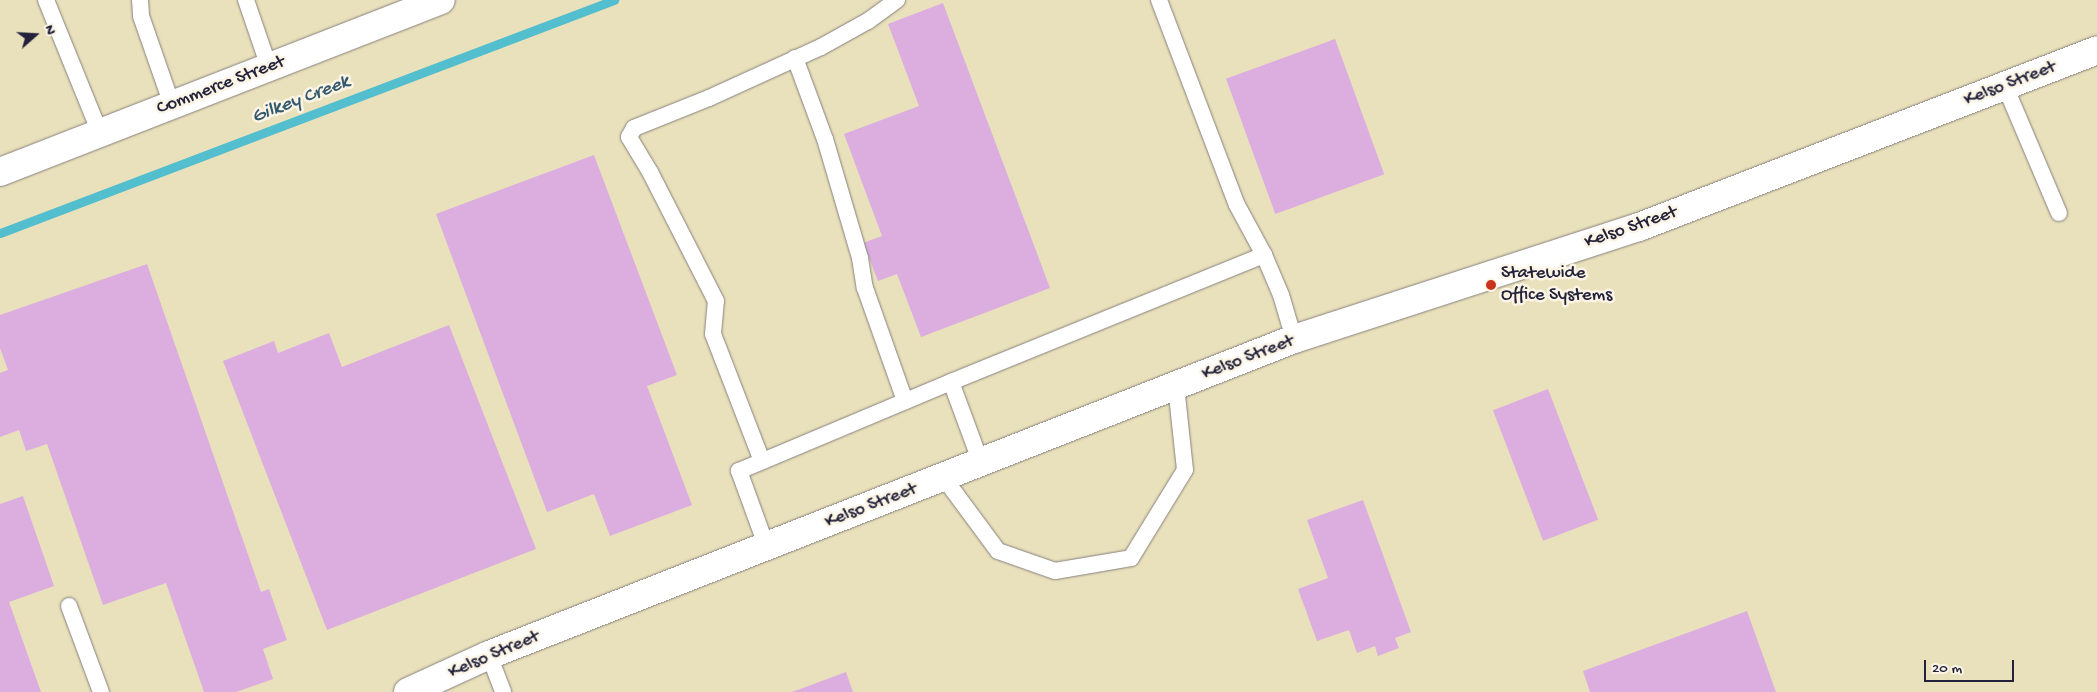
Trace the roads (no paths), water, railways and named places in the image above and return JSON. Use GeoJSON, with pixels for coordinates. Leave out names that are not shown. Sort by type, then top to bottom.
{"type":"FeatureCollection","features":[{"type":"Feature","properties":{"kind":"street","name":"Commerce Street"},"geometry":{"type":"LineString","coordinates":[[0,172],[441,0]]}},
{"type":"Feature","properties":{"kind":"street","name":"Kelso Street"},"geometry":{"type":"LineString","coordinates":[[408,692],[489,655],[1294,339],[1639,227],[2097,50]]}},
{"type":"Feature","properties":{"kind":"lane"},"geometry":{"type":"LineString","coordinates":[[46,0],[100,133]]}},
{"type":"Feature","properties":{"kind":"lane"},"geometry":{"type":"LineString","coordinates":[[140,0],[141,16],[172,105]]}},
{"type":"Feature","properties":{"kind":"lane"},"geometry":{"type":"LineString","coordinates":[[246,0],[269,67]]}},
{"type":"Feature","properties":{"kind":"lane"},"geometry":{"type":"LineString","coordinates":[[762,461],[714,334],[716,301],[650,172],[629,137],[634,128],[708,98],[821,47],[868,21],[897,0]]}},
{"type":"Feature","properties":{"kind":"lane"},"geometry":{"type":"LineString","coordinates":[[1159,0],[1237,205],[1264,255],[1281,295],[1294,339]]}},
{"type":"Feature","properties":{"kind":"lane"},"geometry":{"type":"LineString","coordinates":[[795,58],[825,140],[860,258],[865,288],[905,401]]}},
{"type":"Feature","properties":{"kind":"lane"},"geometry":{"type":"LineString","coordinates":[[2005,86],[2059,214]]}},
{"type":"Feature","properties":{"kind":"lane"},"geometry":{"type":"LineString","coordinates":[[766,546],[738,472],[951,382],[1264,255]]}},
{"type":"Feature","properties":{"kind":"lane"},"geometry":{"type":"LineString","coordinates":[[951,382],[981,463]]}},
{"type":"Feature","properties":{"kind":"lane"},"geometry":{"type":"LineString","coordinates":[[944,478],[998,551],[1055,571],[1131,558],[1185,470],[1176,386]]}},
{"type":"Feature","properties":{"kind":"lane"},"geometry":{"type":"LineString","coordinates":[[69,606],[101,692]]}},
{"type":"Feature","properties":{"kind":"lane"},"geometry":{"type":"LineString","coordinates":[[489,655],[503,692]]}},
{"type":"Feature","properties":{"kind":"waterway","name":"Gilkey Creek"},"geometry":{"type":"LineString","coordinates":[[0,233],[614,0]]}},
{"type":"Feature","properties":{"kind":"place","name":"Statewide Office Systems"},"geometry":{"type":"Point","coordinates":[1491,285]}}]}
